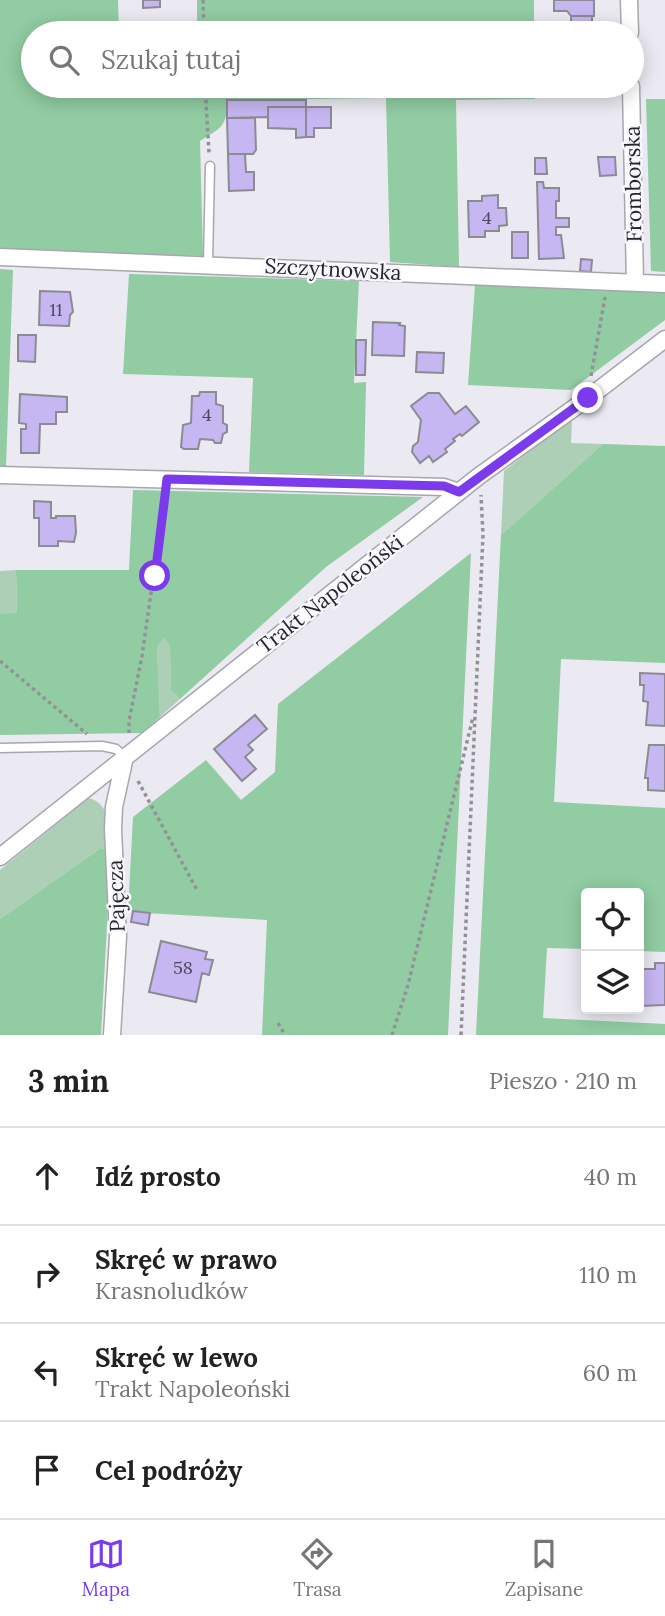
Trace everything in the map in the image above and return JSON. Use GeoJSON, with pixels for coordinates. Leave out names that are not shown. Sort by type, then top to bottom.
{"type":"FeatureCollection","features":[{"type":"Feature","properties":{"kind":"street"},"geometry":{"type":"LineString","coordinates":[[629,0],[630,21]]}},
{"type":"Feature","properties":{"kind":"street","name":"Fromborska"},"geometry":{"type":"LineString","coordinates":[[631,98],[635,283]]}},
{"type":"Feature","properties":{"kind":"street","name":"Szczytnowska"},"geometry":{"type":"LineString","coordinates":[[0,257],[665,284]]}},
{"type":"Feature","properties":{"kind":"street","name":"Trakt Napoleoński"},"geometry":{"type":"LineString","coordinates":[[0,857],[479,476],[665,339]]}},
{"type":"Feature","properties":{"kind":"street"},"geometry":{"type":"LineString","coordinates":[[0,475],[444,486],[459,492]]}},
{"type":"Feature","properties":{"kind":"street","name":"Pajęcza"},"geometry":{"type":"LineString","coordinates":[[111,1035],[118,937],[114,807],[125,758]]}},
{"type":"Feature","properties":{"kind":"lane"},"geometry":{"type":"LineString","coordinates":[[208,264],[210,166]]}},
{"type":"Feature","properties":{"kind":"lane"},"geometry":{"type":"LineString","coordinates":[[0,748],[102,746],[116,749],[125,758]]}},
{"type":"Feature","properties":{"kind":"path"},"geometry":{"type":"LineString","coordinates":[[204,0],[204,21]]}},
{"type":"Feature","properties":{"kind":"path"},"geometry":{"type":"LineString","coordinates":[[206,98],[210,166]]}},
{"type":"Feature","properties":{"kind":"path"},"geometry":{"type":"LineString","coordinates":[[588,398],[607,282]]}},
{"type":"Feature","properties":{"kind":"path"},"geometry":{"type":"LineString","coordinates":[[461,1035],[483,535],[479,476]]}},
{"type":"Feature","properties":{"kind":"path"},"geometry":{"type":"LineString","coordinates":[[129,733],[167,479]]}},
{"type":"Feature","properties":{"kind":"path"},"geometry":{"type":"LineString","coordinates":[[0,661],[102,746]]}},
{"type":"Feature","properties":{"kind":"path"},"geometry":{"type":"LineString","coordinates":[[392,1035],[408,985],[475,708]]}},
{"type":"Feature","properties":{"kind":"path"},"geometry":{"type":"LineString","coordinates":[[138,782],[197,890]]}},
{"type":"Feature","properties":{"kind":"path"},"geometry":{"type":"LineString","coordinates":[[278,1024],[285,1035]]}},
{"type":"Feature","properties":{"kind":"green space"},"geometry":{"type":"Polygon","coordinates":[[[0,0],[118,0],[119,21],[21,21],[21,98],[386,98],[227,100],[226,116],[222,125],[200,141],[203,256],[0,249],[0,0]]]}},
{"type":"Feature","properties":{"kind":"green space"},"geometry":{"type":"Polygon","coordinates":[[[197,0],[534,0],[534,21],[197,21],[197,0]]]}},
{"type":"Feature","properties":{"kind":"green space"},"geometry":{"type":"Polygon","coordinates":[[[386,98],[535,98],[456,100],[459,267],[390,262],[386,98]]]}},
{"type":"Feature","properties":{"kind":"green space"},"geometry":{"type":"Polygon","coordinates":[[[646,99],[665,99],[665,272],[651,271],[646,99]]]}},
{"type":"Feature","properties":{"kind":"green space"},"geometry":{"type":"Polygon","coordinates":[[[0,269],[13,270],[6,466],[0,466],[0,269]]]}},
{"type":"Feature","properties":{"kind":"green space"},"geometry":{"type":"Polygon","coordinates":[[[129,274],[359,281],[354,383],[366,382],[364,475],[249,472],[253,378],[123,374],[129,274]]]}},
{"type":"Feature","properties":{"kind":"green space"},"geometry":{"type":"Polygon","coordinates":[[[475,285],[665,293],[665,320],[571,390],[468,385],[475,285]]]}},
{"type":"Feature","properties":{"kind":"green space"},"geometry":{"type":"Polygon","coordinates":[[[572,419],[571,443],[603,444],[501,535],[504,471],[572,419]]]}},
{"type":"Feature","properties":{"kind":"green space"},"geometry":{"type":"Polygon","coordinates":[[[603,444],[665,446],[665,663],[561,659],[554,802],[665,808],[665,952],[644,951],[644,888],[581,888],[581,949],[547,948],[543,1018],[665,1024],[665,1035],[476,1035],[501,535],[603,444]]]}},
{"type":"Feature","properties":{"kind":"green space"},"geometry":{"type":"Polygon","coordinates":[[[133,490],[423,497],[326,567],[180,699],[171,690],[170,647],[164,637],[157,647],[160,717],[142,733],[0,735],[0,614],[17,613],[16,570],[129,570],[133,490]]]}},
{"type":"Feature","properties":{"kind":"green space"},"geometry":{"type":"Polygon","coordinates":[[[471,553],[448,1035],[262,1035],[267,920],[128,912],[133,817],[206,760],[241,800],[275,772],[278,704],[471,553]]]}},
{"type":"Feature","properties":{"kind":"green space"},"geometry":{"type":"Polygon","coordinates":[[[16,570],[17,614],[0,614],[0,571],[16,570]]]}},
{"type":"Feature","properties":{"kind":"green space"},"geometry":{"type":"Polygon","coordinates":[[[164,636],[170,647],[171,690],[180,699],[160,717],[157,647],[164,636]]]}},
{"type":"Feature","properties":{"kind":"green space"},"geometry":{"type":"Polygon","coordinates":[[[89,798],[96,801],[106,812],[111,851],[101,848],[0,919],[0,870],[89,798]]]}},
{"type":"Feature","properties":{"kind":"green space"},"geometry":{"type":"Polygon","coordinates":[[[101,848],[111,851],[101,1035],[0,1035],[0,919],[101,848]]]}},
{"type":"Feature","properties":{"kind":"building"},"geometry":{"type":"Polygon","coordinates":[[[143,0],[160,0],[160,7],[143,8],[143,0]]]}},
{"type":"Feature","properties":{"kind":"building"},"geometry":{"type":"Polygon","coordinates":[[[554,0],[594,0],[594,16],[571,16],[567,11],[554,11],[554,0]]]}},
{"type":"Feature","properties":{"kind":"building"},"geometry":{"type":"Polygon","coordinates":[[[571,16],[592,16],[592,21],[571,21],[571,16]]]}},
{"type":"Feature","properties":{"kind":"building"},"geometry":{"type":"Polygon","coordinates":[[[227,100],[306,100],[306,107],[268,107],[268,117],[227,118],[227,100]]]}},
{"type":"Feature","properties":{"kind":"building"},"geometry":{"type":"Polygon","coordinates":[[[268,107],[306,107],[306,137],[296,138],[296,129],[268,128],[268,107]]]}},
{"type":"Feature","properties":{"kind":"building"},"geometry":{"type":"Polygon","coordinates":[[[306,107],[331,107],[331,128],[314,128],[314,137],[306,137],[306,107]]]}},
{"type":"Feature","properties":{"kind":"building"},"geometry":{"type":"Polygon","coordinates":[[[227,118],[255,118],[256,150],[253,154],[228,154],[227,118]]]}},
{"type":"Feature","properties":{"kind":"building"},"geometry":{"type":"Polygon","coordinates":[[[228,154],[245,154],[246,172],[254,172],[254,190],[229,191],[228,154]]]}},
{"type":"Feature","properties":{"kind":"building"},"geometry":{"type":"Polygon","coordinates":[[[598,157],[615,157],[616,175],[600,176],[598,157]]]}},
{"type":"Feature","properties":{"kind":"building"},"geometry":{"type":"Polygon","coordinates":[[[535,158],[546,158],[547,174],[535,174],[535,158]]]}},
{"type":"Feature","properties":{"kind":"building"},"geometry":{"type":"Polygon","coordinates":[[[537,182],[543,182],[544,188],[559,188],[556,218],[569,218],[569,227],[556,227],[556,235],[561,235],[564,258],[539,259],[537,182]]]}},
{"type":"Feature","properties":{"kind":"building"},"geometry":{"type":"Polygon","coordinates":[[[498,195],[498,208],[506,208],[507,225],[499,226],[499,231],[485,231],[485,237],[469,237],[468,201],[482,201],[482,196],[498,195]]]}},
{"type":"Feature","properties":{"kind":"building"},"geometry":{"type":"Polygon","coordinates":[[[512,232],[528,232],[528,258],[512,258],[512,232]]]}},
{"type":"Feature","properties":{"kind":"building"},"geometry":{"type":"Polygon","coordinates":[[[581,259],[592,260],[591,272],[580,271],[581,259]]]}},
{"type":"Feature","properties":{"kind":"building"},"geometry":{"type":"Polygon","coordinates":[[[40,291],[70,292],[73,312],[69,326],[39,325],[40,291]]]}},
{"type":"Feature","properties":{"kind":"building"},"geometry":{"type":"Polygon","coordinates":[[[373,322],[400,323],[399,325],[405,326],[404,356],[372,355],[373,322]]]}},
{"type":"Feature","properties":{"kind":"building"},"geometry":{"type":"Polygon","coordinates":[[[18,335],[36,335],[35,362],[18,361],[18,335]]]}},
{"type":"Feature","properties":{"kind":"building"},"geometry":{"type":"Polygon","coordinates":[[[356,340],[366,340],[365,375],[356,375],[356,340]]]}},
{"type":"Feature","properties":{"kind":"building"},"geometry":{"type":"Polygon","coordinates":[[[417,352],[444,353],[443,373],[416,372],[417,352]]]}},
{"type":"Feature","properties":{"kind":"building"},"geometry":{"type":"Polygon","coordinates":[[[200,392],[216,392],[216,404],[223,406],[223,423],[227,425],[227,432],[223,434],[221,443],[200,439],[198,449],[184,449],[181,447],[183,425],[191,423],[192,396],[199,396],[200,392]]]}},
{"type":"Feature","properties":{"kind":"building"},"geometry":{"type":"Polygon","coordinates":[[[428,393],[439,393],[455,414],[466,406],[479,422],[462,436],[460,434],[453,439],[455,441],[445,449],[447,452],[433,462],[429,456],[420,463],[412,452],[413,446],[418,442],[421,420],[411,406],[428,393]]]}},
{"type":"Feature","properties":{"kind":"building"},"geometry":{"type":"Polygon","coordinates":[[[20,394],[67,397],[67,412],[56,412],[56,424],[40,424],[39,453],[21,453],[21,429],[26,429],[26,424],[19,423],[20,394]]]}},
{"type":"Feature","properties":{"kind":"building"},"geometry":{"type":"Polygon","coordinates":[[[34,501],[51,502],[51,518],[75,516],[74,542],[58,541],[58,546],[39,546],[39,518],[34,518],[34,501]]]}},
{"type":"Feature","properties":{"kind":"building"},"geometry":{"type":"Polygon","coordinates":[[[640,673],[665,674],[665,726],[646,725],[648,702],[643,701],[644,685],[640,685],[640,673]]]}},
{"type":"Feature","properties":{"kind":"building"},"geometry":{"type":"Polygon","coordinates":[[[255,715],[267,729],[248,745],[253,750],[245,757],[256,769],[242,781],[214,749],[255,715]]]}},
{"type":"Feature","properties":{"kind":"building"},"geometry":{"type":"Polygon","coordinates":[[[649,745],[665,745],[665,791],[648,790],[648,778],[645,778],[649,745]]]}},
{"type":"Feature","properties":{"kind":"building"},"geometry":{"type":"Polygon","coordinates":[[[133,911],[150,913],[148,925],[131,922],[133,911]]]}},
{"type":"Feature","properties":{"kind":"building"},"geometry":{"type":"Polygon","coordinates":[[[161,941],[207,952],[205,959],[213,960],[209,975],[202,973],[196,1002],[149,992],[161,941]]]}},
{"type":"Feature","properties":{"kind":"building"},"geometry":{"type":"Polygon","coordinates":[[[655,963],[665,963],[665,1005],[644,1006],[644,969],[655,969],[655,963]]]}},
{"type":"Feature","properties":{"kind":"route"},"geometry":{"type":"LineString","coordinates":[[155,576],[167,479],[444,486],[459,492],[588,398]]}}]}
